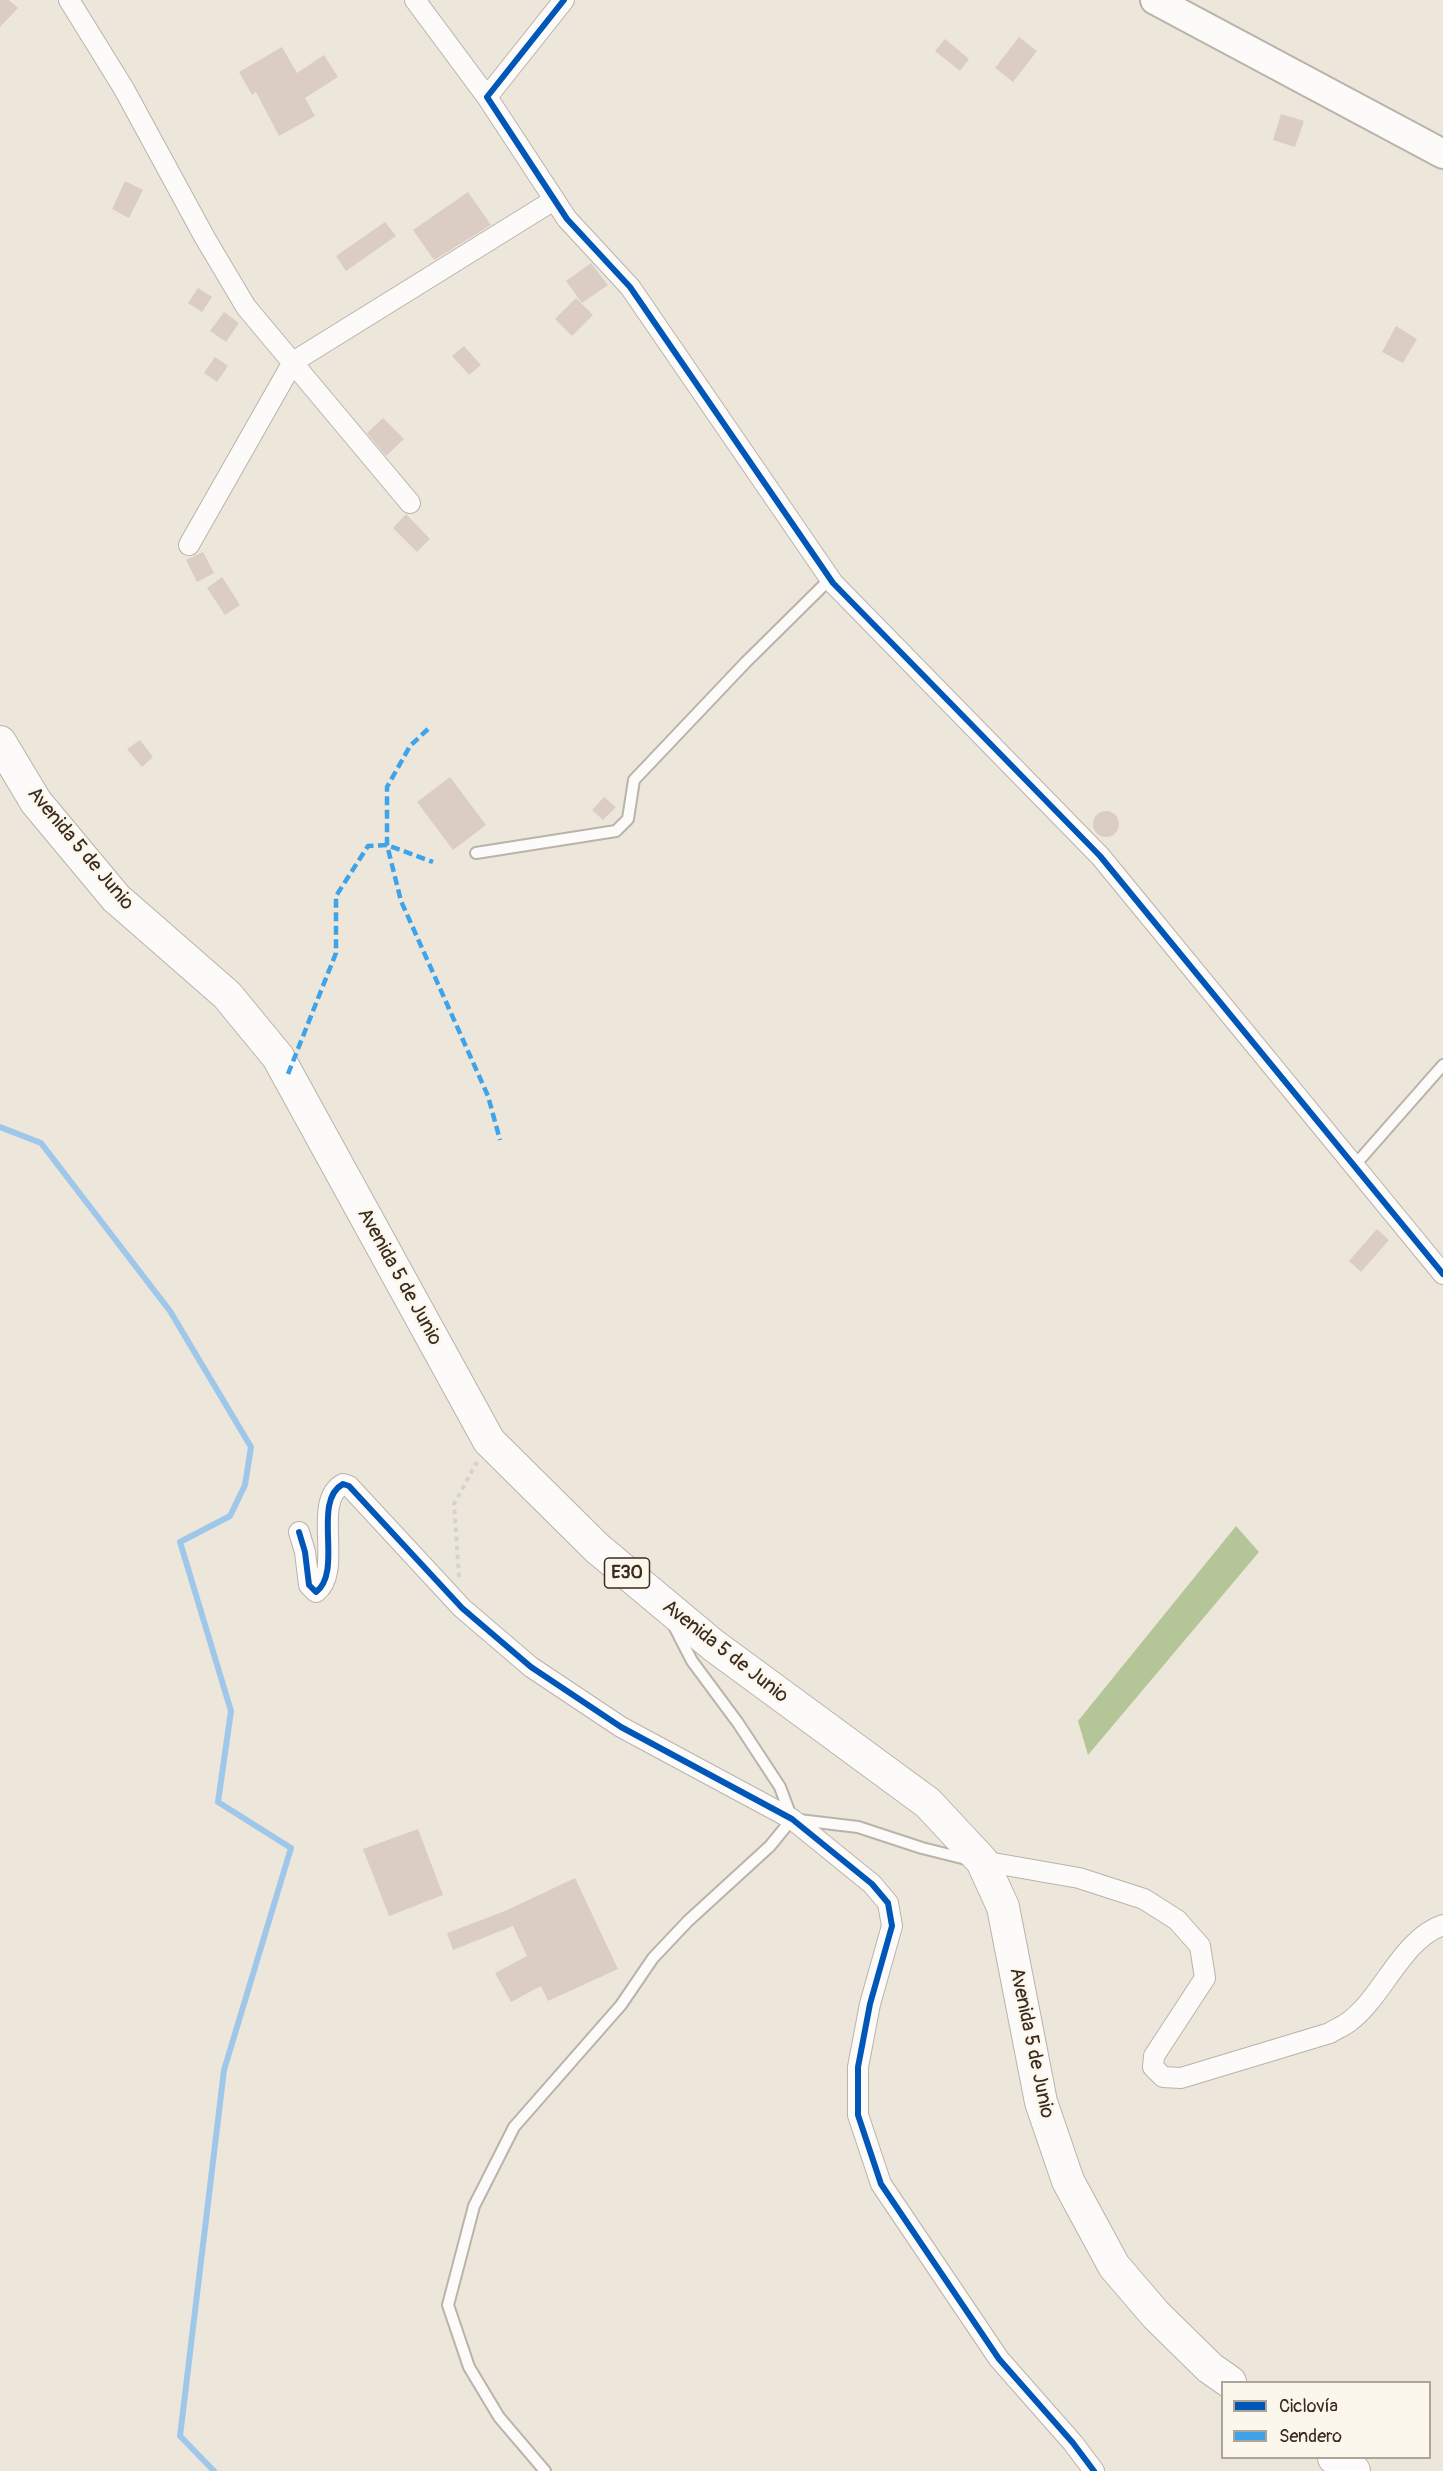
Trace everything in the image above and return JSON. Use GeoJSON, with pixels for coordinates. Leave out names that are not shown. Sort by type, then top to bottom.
{"type":"FeatureCollection","features":[{"type":"Feature","properties":{"kind":"main road","name":"Avenida 5 de Junio"},"geometry":{"type":"LineString","coordinates":[[0,742],[36,802],[116,898],[227,995],[278,1057],[489,1440],[597,1548],[713,1645],[928,1803],[982,1861],[1003,1907],[1041,2102],[1068,2181],[1114,2266],[1156,2315],[1210,2368],[1229,2381]]}},
{"type":"Feature","properties":{"kind":"main road"},"geometry":{"type":"LineString","coordinates":[[1337,2459],[1354,2471]]}},
{"type":"Feature","properties":{"kind":"street"},"geometry":{"type":"LineString","coordinates":[[69,0],[124,89],[205,238],[246,307],[410,503]]}},
{"type":"Feature","properties":{"kind":"street"},"geometry":{"type":"LineString","coordinates":[[415,0],[487,97],[567,219],[630,287],[830,579],[1100,856],[1443,1274]]}},
{"type":"Feature","properties":{"kind":"street"},"geometry":{"type":"LineString","coordinates":[[487,97],[564,0]]}},
{"type":"Feature","properties":{"kind":"street"},"geometry":{"type":"LineString","coordinates":[[1155,0],[1443,154]]}},
{"type":"Feature","properties":{"kind":"street"},"geometry":{"type":"LineString","coordinates":[[189,544],[293,362],[554,200]]}},
{"type":"Feature","properties":{"kind":"street"},"geometry":{"type":"LineString","coordinates":[[299,1532],[309,1585],[316,1592],[325,1581],[328,1569],[327,1523],[333,1492],[342,1484],[349,1486],[462,1608],[531,1667],[621,1727],[792,1819],[872,1884],[888,1903],[892,1926],[870,2004],[858,2067],[858,2115],[881,2184],[999,2359],[1073,2443],[1094,2471]]}},
{"type":"Feature","properties":{"kind":"street"},"geometry":{"type":"LineString","coordinates":[[982,1861],[1079,1878],[1144,1899],[1177,1920],[1200,1946],[1205,1978],[1154,2056],[1153,2067],[1163,2078],[1181,2079],[1330,2033],[1350,2022],[1368,2004],[1422,1935],[1443,1924]]}},
{"type":"Feature","properties":{"kind":"lane"},"geometry":{"type":"LineString","coordinates":[[476,853],[616,831],[628,819],[634,780],[746,662],[830,579]]}},
{"type":"Feature","properties":{"kind":"lane"},"geometry":{"type":"LineString","coordinates":[[1354,1166],[1443,1065]]}},
{"type":"Feature","properties":{"kind":"lane"},"geometry":{"type":"LineString","coordinates":[[664,1604],[692,1661],[738,1723],[780,1787],[792,1819]]}},
{"type":"Feature","properties":{"kind":"lane"},"geometry":{"type":"LineString","coordinates":[[792,1819],[858,1827],[962,1859],[982,1861]]}},
{"type":"Feature","properties":{"kind":"lane"},"geometry":{"type":"LineString","coordinates":[[545,2471],[500,2417],[469,2367],[448,2305],[474,2206],[514,2127],[621,2005],[653,1958],[696,1914],[770,1846],[792,1819]]}},
{"type":"Feature","properties":{"kind":"path"},"geometry":{"type":"LineString","coordinates":[[462,1608],[454,1504],[489,1440]]}},
{"type":"Feature","properties":{"kind":"green space"},"geometry":{"type":"Polygon","coordinates":[[[1236,1526],[1259,1552],[1088,1755],[1078,1721],[1236,1526]]]}},
{"type":"Feature","properties":{"kind":"building"},"geometry":{"type":"Polygon","coordinates":[[[0,0],[9,0],[18,8],[0,27],[0,0]]]}},
{"type":"Feature","properties":{"kind":"building"},"geometry":{"type":"Polygon","coordinates":[[[1019,37],[1037,51],[1013,82],[995,68],[1019,37]]]}},
{"type":"Feature","properties":{"kind":"building"},"geometry":{"type":"Polygon","coordinates":[[[945,39],[969,59],[960,71],[935,51],[945,39]]]}},
{"type":"Feature","properties":{"kind":"building"},"geometry":{"type":"Polygon","coordinates":[[[282,47],[297,73],[324,55],[338,77],[305,98],[315,116],[279,136],[256,92],[252,95],[239,72],[282,47]]]}},
{"type":"Feature","properties":{"kind":"building"},"geometry":{"type":"Polygon","coordinates":[[[1281,114],[1304,121],[1295,147],[1273,140],[1281,114]]]}},
{"type":"Feature","properties":{"kind":"building"},"geometry":{"type":"Polygon","coordinates":[[[125,181],[143,190],[129,218],[112,209],[125,181]]]}},
{"type":"Feature","properties":{"kind":"building"},"geometry":{"type":"Polygon","coordinates":[[[468,192],[491,225],[434,260],[413,230],[468,192]]]}},
{"type":"Feature","properties":{"kind":"building"},"geometry":{"type":"Polygon","coordinates":[[[385,222],[396,236],[346,271],[336,256],[385,222]]]}},
{"type":"Feature","properties":{"kind":"building"},"geometry":{"type":"Polygon","coordinates":[[[591,263],[608,285],[582,303],[566,281],[591,263]]]}},
{"type":"Feature","properties":{"kind":"building"},"geometry":{"type":"Polygon","coordinates":[[[198,288],[212,297],[202,312],[188,303],[198,288]]]}},
{"type":"Feature","properties":{"kind":"building"},"geometry":{"type":"Polygon","coordinates":[[[576,298],[593,315],[572,336],[555,319],[576,298]]]}},
{"type":"Feature","properties":{"kind":"building"},"geometry":{"type":"Polygon","coordinates":[[[224,312],[239,323],[226,342],[210,331],[224,312]]]}},
{"type":"Feature","properties":{"kind":"building"},"geometry":{"type":"Polygon","coordinates":[[[1396,326],[1417,339],[1403,363],[1382,352],[1396,326]]]}},
{"type":"Feature","properties":{"kind":"building"},"geometry":{"type":"Polygon","coordinates":[[[464,346],[481,365],[469,375],[452,356],[464,346]]]}},
{"type":"Feature","properties":{"kind":"building"},"geometry":{"type":"Polygon","coordinates":[[[215,357],[228,366],[217,382],[204,373],[215,357]]]}},
{"type":"Feature","properties":{"kind":"building"},"geometry":{"type":"Polygon","coordinates":[[[383,418],[404,439],[386,456],[367,433],[383,418]]]}},
{"type":"Feature","properties":{"kind":"building"},"geometry":{"type":"Polygon","coordinates":[[[406,514],[430,539],[417,552],[393,528],[406,514]]]}},
{"type":"Feature","properties":{"kind":"building"},"geometry":{"type":"Polygon","coordinates":[[[203,552],[214,573],[197,582],[186,560],[203,552]]]}},
{"type":"Feature","properties":{"kind":"building"},"geometry":{"type":"Polygon","coordinates":[[[222,577],[240,605],[225,615],[207,588],[222,577]]]}},
{"type":"Feature","properties":{"kind":"building"},"geometry":{"type":"Polygon","coordinates":[[[140,740],[153,757],[142,767],[127,749],[140,740]]]}},
{"type":"Feature","properties":{"kind":"building"},"geometry":{"type":"Polygon","coordinates":[[[450,777],[486,825],[453,850],[417,802],[450,777]]]}},
{"type":"Feature","properties":{"kind":"building"},"geometry":{"type":"Polygon","coordinates":[[[604,797],[616,807],[603,820],[592,810],[604,797]]]}},
{"type":"Feature","properties":{"kind":"building"},"geometry":{"type":"Polygon","coordinates":[[[1106,811],[1115,815],[1119,824],[1115,833],[1106,837],[1097,833],[1093,824],[1097,815],[1106,811]]]}},
{"type":"Feature","properties":{"kind":"building"},"geometry":{"type":"Polygon","coordinates":[[[1377,1229],[1389,1240],[1361,1272],[1349,1261],[1377,1229]]]}},
{"type":"Feature","properties":{"kind":"building"},"geometry":{"type":"Polygon","coordinates":[[[418,1829],[443,1895],[389,1916],[363,1849],[418,1829]]]}},
{"type":"Feature","properties":{"kind":"building"},"geometry":{"type":"Polygon","coordinates":[[[575,1878],[618,1969],[548,2001],[541,1986],[511,2002],[495,1973],[527,1956],[513,1926],[453,1950],[447,1933],[505,1911],[575,1878]]]}},
{"type":"Feature","properties":{"kind":"waterway"},"geometry":{"type":"LineString","coordinates":[[0,1127],[41,1143],[170,1311],[251,1447],[245,1485],[230,1516],[180,1542],[231,1711],[218,1802],[291,1848],[224,2070],[180,2436],[214,2471]]}},
{"type":"Feature","properties":{"kind":"marked path"},"geometry":{"type":"LineString","coordinates":[[428,729],[410,746],[387,787],[387,845],[401,901],[488,1096],[500,1140]]}},
{"type":"Feature","properties":{"kind":"marked path"},"geometry":{"type":"LineString","coordinates":[[288,1074],[336,953],[336,896],[368,846],[387,845],[433,862]]}},
{"type":"Feature","properties":{"kind":"cycle path"},"geometry":{"type":"LineString","coordinates":[[564,0],[487,97],[567,219],[630,287],[833,583],[1100,856],[1443,1274]]}},
{"type":"Feature","properties":{"kind":"cycle path"},"geometry":{"type":"LineString","coordinates":[[299,1532],[305,1552],[309,1585],[316,1592],[324,1582],[328,1569],[329,1505],[334,1493],[343,1484],[349,1486],[462,1608],[531,1667],[621,1727],[792,1819],[872,1884],[888,1903],[892,1926],[870,2004],[858,2067],[858,2115],[881,2184],[999,2359],[1073,2443],[1094,2471]]}}]}
